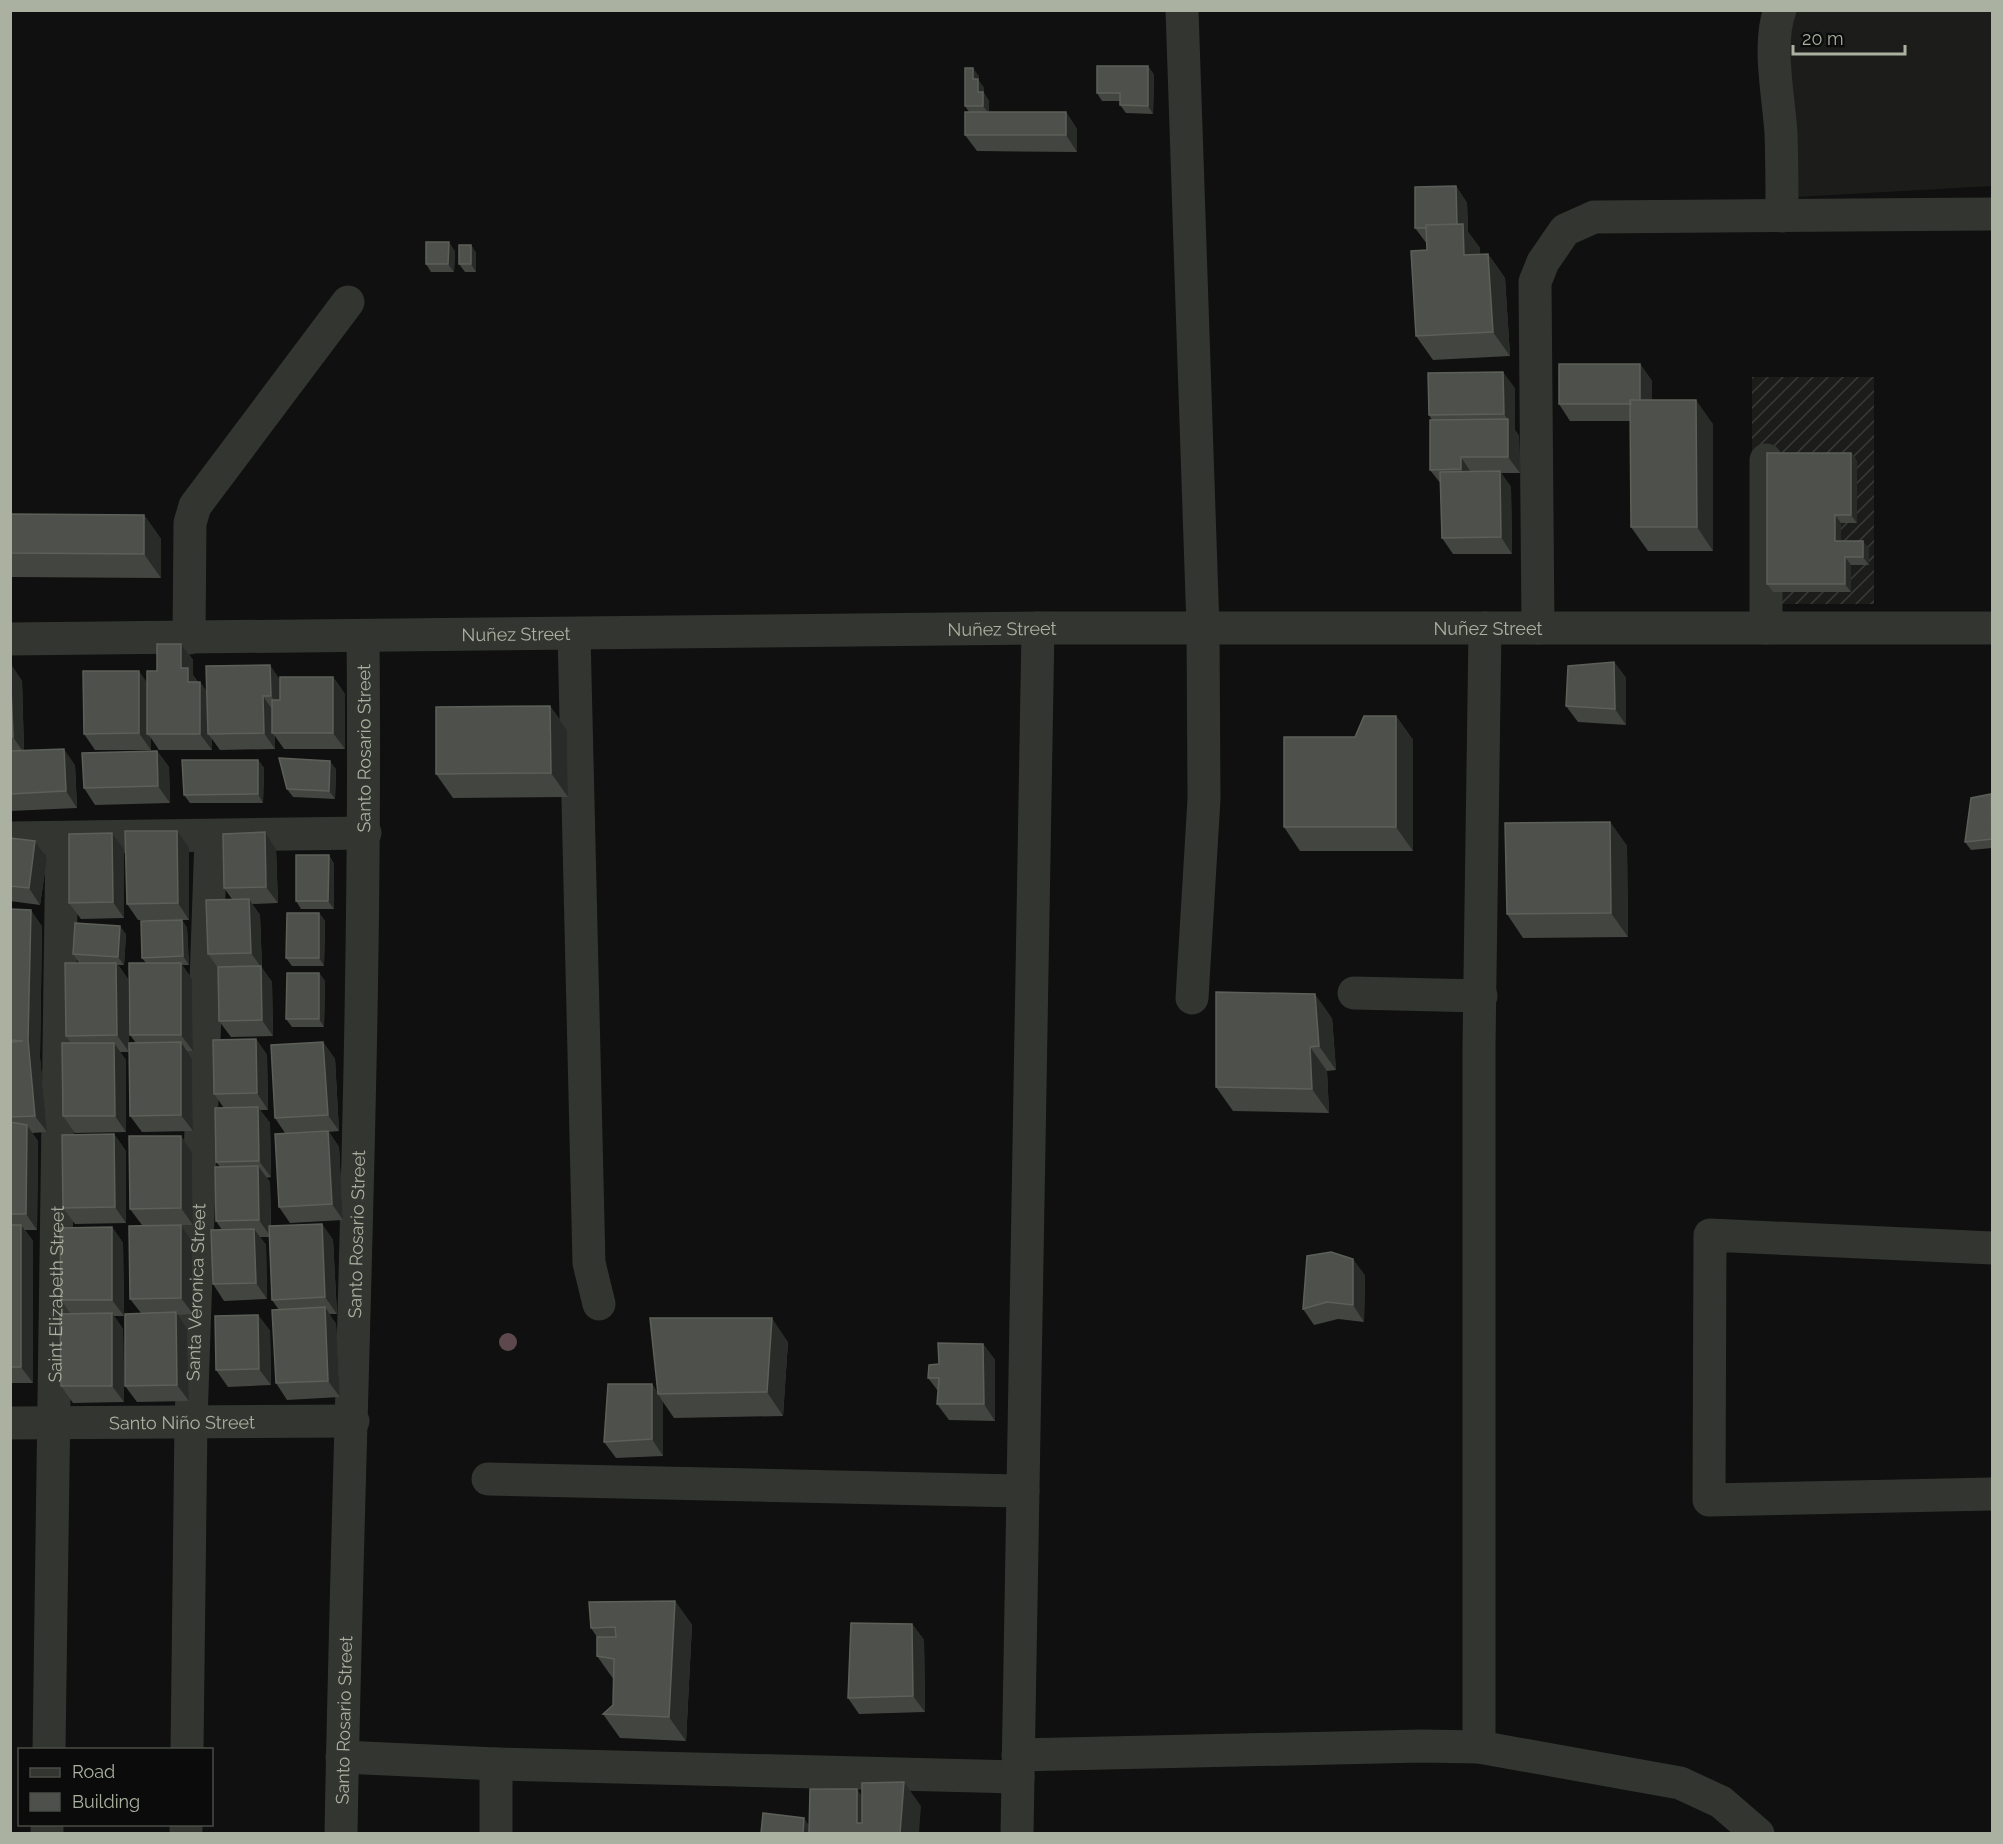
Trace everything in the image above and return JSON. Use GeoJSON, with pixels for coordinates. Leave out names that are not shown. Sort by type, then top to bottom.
{"type":"FeatureCollection","features":[{"type":"Feature","properties":{"kind":"street"},"geometry":{"type":"LineString","coordinates":[[1182,10],[1203,628],[1204,799],[1192,998]]}},
{"type":"Feature","properties":{"kind":"street"},"geometry":{"type":"LineString","coordinates":[[1780,10],[1776,22],[1776,65],[1781,134],[1782,216]]}},
{"type":"Feature","properties":{"kind":"street"},"geometry":{"type":"LineString","coordinates":[[1538,628],[1535,282],[1543,262],[1565,230],[1594,217],[1992,214]]}},
{"type":"Feature","properties":{"kind":"street"},"geometry":{"type":"LineString","coordinates":[[189,638],[190,523],[195,507],[348,302]]}},
{"type":"Feature","properties":{"kind":"street"},"geometry":{"type":"LineString","coordinates":[[1766,460],[1766,628]]}},
{"type":"Feature","properties":{"kind":"street"},"geometry":{"type":"LineString","coordinates":[[1017,1833],[1038,628]]}},
{"type":"Feature","properties":{"kind":"street","name":"Nuñez Street"},"geometry":{"type":"LineString","coordinates":[[10,639],[1038,628],[1992,628]]}},
{"type":"Feature","properties":{"kind":"street"},"geometry":{"type":"LineString","coordinates":[[1479,1748],[1481,996],[1485,628]]}},
{"type":"Feature","properties":{"kind":"street"},"geometry":{"type":"LineString","coordinates":[[573,634],[589,1263],[599,1304]]}},
{"type":"Feature","properties":{"kind":"street","name":"Santo Rosario Street"},"geometry":{"type":"LineString","coordinates":[[341,1833],[353,1421],[365,833],[363,636]]}},
{"type":"Feature","properties":{"kind":"street"},"geometry":{"type":"LineString","coordinates":[[10,838],[365,833]]}},
{"type":"Feature","properties":{"kind":"street","name":"Santa Veronica Street"},"geometry":{"type":"LineString","coordinates":[[187,1748],[191,1421],[211,836]]}},
{"type":"Feature","properties":{"kind":"street","name":"Saint Elizabeth Street"},"geometry":{"type":"LineString","coordinates":[[48,1748],[62,838]]}},
{"type":"Feature","properties":{"kind":"street"},"geometry":{"type":"LineString","coordinates":[[1354,993],[1481,996]]}},
{"type":"Feature","properties":{"kind":"street"},"geometry":{"type":"LineString","coordinates":[[1992,1248],[1710,1235],[1709,1500],[1992,1494]]}},
{"type":"Feature","properties":{"kind":"street","name":"Santo Niño Street"},"geometry":{"type":"LineString","coordinates":[[10,1423],[353,1421]]}},
{"type":"Feature","properties":{"kind":"street"},"geometry":{"type":"LineString","coordinates":[[488,1479],[1023,1491]]}},
{"type":"Feature","properties":{"kind":"street"},"geometry":{"type":"LineString","coordinates":[[342,1757],[496,1764],[1018,1766],[1422,1746],[1479,1748],[1680,1783],[1721,1802],[1758,1833]]}},
{"type":"Feature","properties":{"kind":"street"},"geometry":{"type":"LineString","coordinates":[[496,1764],[496,1833]]}},
{"type":"Feature","properties":{"kind":"shaded area"},"geometry":{"type":"Polygon","coordinates":[[[1767,11],[1992,11],[1992,186],[1779,198],[1767,11]]]}},
{"type":"Feature","properties":{"kind":"shaded area"},"geometry":{"type":"Polygon","coordinates":[[[1752,377],[1874,377],[1874,604],[1752,604],[1752,377]]]}},
{"type":"Feature","properties":{"kind":"building"},"geometry":{"type":"Polygon","coordinates":[[[1097,66],[1148,66],[1148,106],[1120,105],[1120,93],[1097,93],[1097,66]]]}},
{"type":"Feature","properties":{"kind":"building"},"geometry":{"type":"Polygon","coordinates":[[[965,68],[973,68],[973,79],[978,79],[978,92],[983,92],[983,106],[965,106],[965,68]]]}},
{"type":"Feature","properties":{"kind":"building"},"geometry":{"type":"Polygon","coordinates":[[[965,112],[1066,112],[1066,135],[965,135],[965,112]]]}},
{"type":"Feature","properties":{"kind":"building"},"geometry":{"type":"Polygon","coordinates":[[[1456,186],[1457,224],[1426,225],[1426,228],[1415,228],[1415,187],[1456,186]]]}},
{"type":"Feature","properties":{"kind":"building"},"geometry":{"type":"Polygon","coordinates":[[[1463,224],[1464,255],[1488,254],[1493,332],[1416,336],[1411,251],[1427,250],[1426,225],[1463,224]]]}},
{"type":"Feature","properties":{"kind":"building"},"geometry":{"type":"Polygon","coordinates":[[[426,242],[449,242],[448,264],[426,264],[426,242]]]}},
{"type":"Feature","properties":{"kind":"building"},"geometry":{"type":"Polygon","coordinates":[[[459,245],[471,245],[471,264],[459,264],[459,245]]]}},
{"type":"Feature","properties":{"kind":"building"},"geometry":{"type":"Polygon","coordinates":[[[1559,364],[1640,364],[1640,400],[1630,400],[1631,404],[1559,404],[1559,364]]]}},
{"type":"Feature","properties":{"kind":"building"},"geometry":{"type":"Polygon","coordinates":[[[1503,372],[1504,414],[1429,415],[1428,373],[1503,372]]]}},
{"type":"Feature","properties":{"kind":"building"},"geometry":{"type":"Polygon","coordinates":[[[1630,400],[1696,400],[1697,527],[1631,527],[1630,400]]]}},
{"type":"Feature","properties":{"kind":"building"},"geometry":{"type":"Polygon","coordinates":[[[1508,419],[1508,457],[1461,457],[1461,469],[1430,470],[1430,420],[1508,419]]]}},
{"type":"Feature","properties":{"kind":"building"},"geometry":{"type":"Polygon","coordinates":[[[1767,453],[1851,453],[1851,515],[1835,515],[1835,541],[1863,541],[1863,557],[1845,557],[1845,584],[1767,584],[1767,453]]]}},
{"type":"Feature","properties":{"kind":"building"},"geometry":{"type":"Polygon","coordinates":[[[1500,471],[1501,537],[1442,538],[1440,472],[1500,471]]]}},
{"type":"Feature","properties":{"kind":"building"},"geometry":{"type":"Polygon","coordinates":[[[10,514],[144,515],[144,554],[10,553],[10,514]]]}},
{"type":"Feature","properties":{"kind":"building"},"geometry":{"type":"Polygon","coordinates":[[[157,644],[181,644],[181,668],[188,668],[188,682],[200,682],[200,734],[147,734],[147,671],[157,671],[157,644]]]}},
{"type":"Feature","properties":{"kind":"building"},"geometry":{"type":"Polygon","coordinates":[[[1614,662],[1615,709],[1566,706],[1568,666],[1614,662]]]}},
{"type":"Feature","properties":{"kind":"building"},"geometry":{"type":"Polygon","coordinates":[[[10,664],[13,737],[10,737],[10,664]]]}},
{"type":"Feature","properties":{"kind":"building"},"geometry":{"type":"Polygon","coordinates":[[[270,665],[271,696],[263,696],[264,733],[208,734],[206,666],[270,665]]]}},
{"type":"Feature","properties":{"kind":"building"},"geometry":{"type":"Polygon","coordinates":[[[83,671],[139,671],[139,733],[84,734],[83,671]]]}},
{"type":"Feature","properties":{"kind":"building"},"geometry":{"type":"Polygon","coordinates":[[[280,677],[333,677],[333,733],[272,733],[272,700],[280,700],[280,677]]]}},
{"type":"Feature","properties":{"kind":"building"},"geometry":{"type":"Polygon","coordinates":[[[550,706],[551,773],[436,774],[436,707],[550,706]]]}},
{"type":"Feature","properties":{"kind":"building"},"geometry":{"type":"Polygon","coordinates":[[[1364,716],[1396,716],[1396,827],[1284,827],[1284,737],[1355,737],[1364,716]]]}},
{"type":"Feature","properties":{"kind":"building"},"geometry":{"type":"Polygon","coordinates":[[[64,749],[66,791],[10,794],[10,751],[64,749]]]}},
{"type":"Feature","properties":{"kind":"building"},"geometry":{"type":"Polygon","coordinates":[[[157,751],[158,786],[84,788],[82,753],[157,751]]]}},
{"type":"Feature","properties":{"kind":"building"},"geometry":{"type":"Polygon","coordinates":[[[279,758],[330,761],[329,791],[287,789],[279,758]]]}},
{"type":"Feature","properties":{"kind":"building"},"geometry":{"type":"Polygon","coordinates":[[[182,760],[258,760],[258,794],[184,795],[182,760]]]}},
{"type":"Feature","properties":{"kind":"building"},"geometry":{"type":"Polygon","coordinates":[[[1991,794],[1992,839],[1965,842],[1971,798],[1991,794]]]}},
{"type":"Feature","properties":{"kind":"building"},"geometry":{"type":"Polygon","coordinates":[[[1610,822],[1611,913],[1507,914],[1505,823],[1610,822]]]}},
{"type":"Feature","properties":{"kind":"building"},"geometry":{"type":"Polygon","coordinates":[[[125,831],[177,831],[178,903],[127,904],[125,831]]]}},
{"type":"Feature","properties":{"kind":"building"},"geometry":{"type":"Polygon","coordinates":[[[265,832],[266,887],[224,888],[223,834],[265,832]]]}},
{"type":"Feature","properties":{"kind":"building"},"geometry":{"type":"Polygon","coordinates":[[[112,833],[113,902],[69,903],[69,834],[112,833]]]}},
{"type":"Feature","properties":{"kind":"building"},"geometry":{"type":"Polygon","coordinates":[[[10,838],[35,841],[29,888],[10,886],[10,838]]]}},
{"type":"Feature","properties":{"kind":"building"},"geometry":{"type":"Polygon","coordinates":[[[296,855],[329,855],[328,901],[296,901],[296,855]]]}},
{"type":"Feature","properties":{"kind":"building"},"geometry":{"type":"Polygon","coordinates":[[[249,899],[251,953],[208,954],[206,900],[249,899]]]}},
{"type":"Feature","properties":{"kind":"building"},"geometry":{"type":"Polygon","coordinates":[[[10,909],[31,910],[28,1040],[35,1116],[10,1117],[10,1042],[23,1041],[10,1040],[10,909]]]}},
{"type":"Feature","properties":{"kind":"building"},"geometry":{"type":"Polygon","coordinates":[[[287,913],[319,913],[319,958],[286,958],[287,913]]]}},
{"type":"Feature","properties":{"kind":"building"},"geometry":{"type":"Polygon","coordinates":[[[182,920],[183,956],[142,958],[141,921],[182,920]]]}},
{"type":"Feature","properties":{"kind":"building"},"geometry":{"type":"Polygon","coordinates":[[[75,923],[120,926],[118,957],[73,954],[75,923]]]}},
{"type":"Feature","properties":{"kind":"building"},"geometry":{"type":"Polygon","coordinates":[[[65,963],[116,963],[117,1035],[66,1036],[65,963]]]}},
{"type":"Feature","properties":{"kind":"building"},"geometry":{"type":"Polygon","coordinates":[[[129,963],[181,963],[181,1035],[130,1035],[129,963]]]}},
{"type":"Feature","properties":{"kind":"building"},"geometry":{"type":"Polygon","coordinates":[[[261,966],[262,1020],[219,1021],[218,967],[261,966]]]}},
{"type":"Feature","properties":{"kind":"building"},"geometry":{"type":"Polygon","coordinates":[[[287,973],[319,973],[319,1019],[286,1019],[287,973]]]}},
{"type":"Feature","properties":{"kind":"building"},"geometry":{"type":"Polygon","coordinates":[[[1216,992],[1315,994],[1319,1046],[1310,1047],[1312,1089],[1216,1087],[1216,992]]]}},
{"type":"Feature","properties":{"kind":"building"},"geometry":{"type":"Polygon","coordinates":[[[256,1039],[257,1093],[214,1094],[213,1040],[256,1039]]]}},
{"type":"Feature","properties":{"kind":"building"},"geometry":{"type":"Polygon","coordinates":[[[181,1042],[181,1115],[130,1116],[129,1043],[181,1042]]]}},
{"type":"Feature","properties":{"kind":"building"},"geometry":{"type":"Polygon","coordinates":[[[323,1042],[328,1115],[275,1118],[271,1045],[323,1042]]]}},
{"type":"Feature","properties":{"kind":"building"},"geometry":{"type":"Polygon","coordinates":[[[62,1043],[114,1043],[115,1116],[63,1116],[62,1043]]]}},
{"type":"Feature","properties":{"kind":"building"},"geometry":{"type":"Polygon","coordinates":[[[258,1107],[259,1161],[216,1162],[215,1108],[258,1107]]]}},
{"type":"Feature","properties":{"kind":"building"},"geometry":{"type":"Polygon","coordinates":[[[10,1122],[27,1125],[26,1214],[10,1214],[10,1122]]]}},
{"type":"Feature","properties":{"kind":"building"},"geometry":{"type":"Polygon","coordinates":[[[328,1131],[332,1204],[279,1207],[275,1134],[328,1131]]]}},
{"type":"Feature","properties":{"kind":"building"},"geometry":{"type":"Polygon","coordinates":[[[114,1134],[115,1207],[63,1208],[62,1135],[114,1134]]]}},
{"type":"Feature","properties":{"kind":"building"},"geometry":{"type":"Polygon","coordinates":[[[129,1136],[181,1136],[181,1208],[130,1209],[129,1136]]]}},
{"type":"Feature","properties":{"kind":"building"},"geometry":{"type":"Polygon","coordinates":[[[258,1166],[259,1220],[216,1221],[215,1167],[258,1166]]]}},
{"type":"Feature","properties":{"kind":"building"},"geometry":{"type":"Polygon","coordinates":[[[322,1224],[325,1297],[272,1300],[269,1226],[322,1224]]]}},
{"type":"Feature","properties":{"kind":"building"},"geometry":{"type":"Polygon","coordinates":[[[10,1225],[21,1225],[21,1367],[10,1367],[10,1225]]]}},
{"type":"Feature","properties":{"kind":"building"},"geometry":{"type":"Polygon","coordinates":[[[181,1225],[181,1298],[130,1299],[129,1226],[181,1225]]]}},
{"type":"Feature","properties":{"kind":"building"},"geometry":{"type":"Polygon","coordinates":[[[112,1227],[112,1300],[61,1300],[60,1228],[112,1227]]]}},
{"type":"Feature","properties":{"kind":"building"},"geometry":{"type":"Polygon","coordinates":[[[254,1229],[256,1283],[213,1284],[211,1230],[254,1229]]]}},
{"type":"Feature","properties":{"kind":"building"},"geometry":{"type":"Polygon","coordinates":[[[1331,1252],[1353,1259],[1353,1305],[1327,1302],[1303,1309],[1307,1256],[1331,1252]]]}},
{"type":"Feature","properties":{"kind":"building"},"geometry":{"type":"Polygon","coordinates":[[[325,1307],[328,1381],[276,1383],[272,1310],[325,1307]]]}},
{"type":"Feature","properties":{"kind":"building"},"geometry":{"type":"Polygon","coordinates":[[[176,1312],[177,1385],[125,1386],[125,1314],[176,1312]]]}},
{"type":"Feature","properties":{"kind":"building"},"geometry":{"type":"Polygon","coordinates":[[[112,1313],[112,1386],[61,1386],[60,1314],[112,1313]]]}},
{"type":"Feature","properties":{"kind":"building"},"geometry":{"type":"Polygon","coordinates":[[[258,1315],[259,1369],[216,1370],[215,1316],[258,1315]]]}},
{"type":"Feature","properties":{"kind":"building"},"geometry":{"type":"Polygon","coordinates":[[[650,1318],[772,1318],[767,1392],[658,1394],[650,1318]]]}},
{"type":"Feature","properties":{"kind":"building"},"geometry":{"type":"Polygon","coordinates":[[[938,1343],[983,1344],[984,1404],[937,1404],[939,1378],[928,1378],[929,1365],[939,1364],[938,1343]]]}},
{"type":"Feature","properties":{"kind":"building"},"geometry":{"type":"Polygon","coordinates":[[[608,1384],[652,1384],[652,1439],[604,1442],[608,1384]]]}},
{"type":"Feature","properties":{"kind":"building"},"geometry":{"type":"Polygon","coordinates":[[[675,1601],[669,1717],[603,1714],[613,1705],[614,1659],[597,1656],[597,1637],[616,1637],[615,1627],[591,1628],[589,1602],[675,1601]]]}},
{"type":"Feature","properties":{"kind":"building"},"geometry":{"type":"Polygon","coordinates":[[[851,1623],[912,1624],[913,1696],[848,1698],[851,1623]]]}},
{"type":"Feature","properties":{"kind":"building"},"geometry":{"type":"Polygon","coordinates":[[[904,1782],[900,1833],[809,1833],[810,1789],[857,1789],[857,1823],[862,1823],[862,1783],[904,1782]]]}},
{"type":"Feature","properties":{"kind":"building"},"geometry":{"type":"Polygon","coordinates":[[[763,1813],[804,1818],[803,1833],[761,1833],[763,1813]]]}}]}
